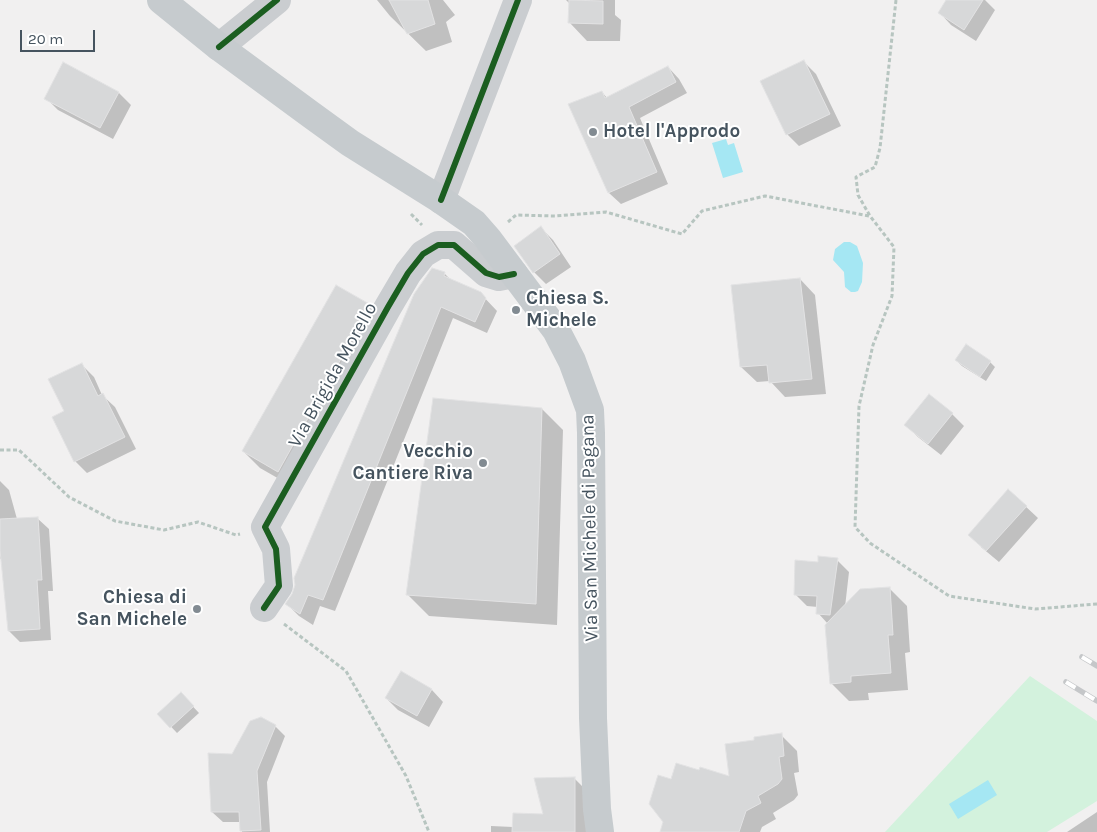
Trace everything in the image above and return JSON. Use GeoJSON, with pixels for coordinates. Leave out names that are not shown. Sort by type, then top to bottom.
{"type":"FeatureCollection","features":[{"type":"Feature","properties":{"kind":"main road","name":"Via San Michele di Pagana"},"geometry":{"type":"LineString","coordinates":[[161,0],[220,48],[350,143],[474,223],[556,330],[572,361],[590,410],[593,718],[596,809],[600,832]]}},
{"type":"Feature","properties":{"kind":"street"},"geometry":{"type":"LineString","coordinates":[[220,48],[277,0]]}},
{"type":"Feature","properties":{"kind":"street"},"geometry":{"type":"LineString","coordinates":[[441,200],[518,0]]}},
{"type":"Feature","properties":{"kind":"street","name":"Via Brigida Morello"},"geometry":{"type":"LineString","coordinates":[[264,608],[279,586],[276,549],[265,527],[408,273],[423,254],[438,245],[454,246],[486,274],[499,277],[514,274]]}},
{"type":"Feature","properties":{"kind":"path"},"geometry":{"type":"LineString","coordinates":[[896,0],[880,148],[875,167],[856,176],[858,195],[870,216],[894,247],[892,296],[873,345],[858,406],[856,528],[870,543],[949,596],[1035,608],[1097,604]]}},
{"type":"Feature","properties":{"kind":"path"},"geometry":{"type":"LineString","coordinates":[[516,215],[555,216],[606,212],[682,234],[702,211],[765,196],[870,216]]}},
{"type":"Feature","properties":{"kind":"path"},"geometry":{"type":"LineString","coordinates":[[0,450],[19,450],[69,497],[115,521],[164,530],[198,522],[236,535]]}},
{"type":"Feature","properties":{"kind":"path"},"geometry":{"type":"LineString","coordinates":[[264,608],[346,671],[406,776],[430,832]]}},
{"type":"Feature","properties":{"kind":"green space"},"geometry":{"type":"Polygon","coordinates":[[[1030,676],[1097,721],[1097,801],[1047,832],[885,832],[1030,676]]]}},
{"type":"Feature","properties":{"kind":"water"},"geometry":{"type":"Polygon","coordinates":[[[726,139],[728,145],[734,143],[743,172],[723,178],[712,143],[726,139]]]}},
{"type":"Feature","properties":{"kind":"water"},"geometry":{"type":"Polygon","coordinates":[[[844,242],[850,242],[857,246],[863,263],[862,282],[858,291],[855,292],[851,292],[845,287],[844,272],[833,260],[835,249],[844,242]]]}},
{"type":"Feature","properties":{"kind":"water"},"geometry":{"type":"Polygon","coordinates":[[[988,780],[997,795],[958,819],[949,804],[988,780]]]}},
{"type":"Feature","properties":{"kind":"building"},"geometry":{"type":"Polygon","coordinates":[[[389,0],[428,0],[435,24],[407,34],[389,0]]]}},
{"type":"Feature","properties":{"kind":"building"},"geometry":{"type":"Polygon","coordinates":[[[569,0],[603,1],[603,24],[568,23],[569,0]]]}},
{"type":"Feature","properties":{"kind":"building"},"geometry":{"type":"Polygon","coordinates":[[[946,0],[983,0],[964,30],[938,13],[946,0]]]}},
{"type":"Feature","properties":{"kind":"building"},"geometry":{"type":"Polygon","coordinates":[[[804,60],[830,114],[786,135],[760,81],[804,60]]]}},
{"type":"Feature","properties":{"kind":"building"},"geometry":{"type":"Polygon","coordinates":[[[63,62],[119,92],[100,128],[44,99],[63,62]]]}},
{"type":"Feature","properties":{"kind":"building"},"geometry":{"type":"Polygon","coordinates":[[[668,66],[676,82],[629,107],[657,172],[608,193],[568,104],[602,91],[605,98],[668,66]]]}},
{"type":"Feature","properties":{"kind":"building"},"geometry":{"type":"Polygon","coordinates":[[[541,226],[560,254],[533,273],[514,246],[541,226]]]}},
{"type":"Feature","properties":{"kind":"building"},"geometry":{"type":"Polygon","coordinates":[[[432,268],[445,272],[444,276],[481,292],[486,298],[475,322],[441,307],[323,600],[308,595],[300,614],[285,604],[292,594],[295,585],[294,578],[414,294],[432,268]]]}},
{"type":"Feature","properties":{"kind":"building"},"geometry":{"type":"Polygon","coordinates":[[[800,278],[812,379],[769,383],[767,365],[740,367],[731,285],[800,278]]]}},
{"type":"Feature","properties":{"kind":"building"},"geometry":{"type":"Polygon","coordinates":[[[336,285],[371,305],[278,472],[242,451],[336,285]]]}},
{"type":"Feature","properties":{"kind":"building"},"geometry":{"type":"Polygon","coordinates":[[[966,344],[991,361],[980,377],[955,360],[966,344]]]}},
{"type":"Feature","properties":{"kind":"building"},"geometry":{"type":"Polygon","coordinates":[[[82,363],[98,396],[103,393],[125,437],[74,462],[52,417],[64,411],[48,379],[82,363]]]}},
{"type":"Feature","properties":{"kind":"building"},"geometry":{"type":"Polygon","coordinates":[[[929,394],[953,413],[928,444],[904,425],[929,394]]]}},
{"type":"Feature","properties":{"kind":"building"},"geometry":{"type":"Polygon","coordinates":[[[433,398],[542,408],[536,604],[406,595],[433,398]]]}},
{"type":"Feature","properties":{"kind":"building"},"geometry":{"type":"Polygon","coordinates":[[[1008,489],[1027,506],[986,551],[968,535],[1008,489]]]}},
{"type":"Feature","properties":{"kind":"building"},"geometry":{"type":"Polygon","coordinates":[[[38,517],[42,580],[37,580],[40,629],[8,631],[0,550],[0,519],[38,517]]]}},
{"type":"Feature","properties":{"kind":"building"},"geometry":{"type":"Polygon","coordinates":[[[818,556],[838,558],[830,615],[816,614],[817,596],[794,595],[795,560],[818,562],[818,556]]]}},
{"type":"Feature","properties":{"kind":"building"},"geometry":{"type":"Polygon","coordinates":[[[890,587],[893,635],[888,635],[891,673],[851,676],[851,682],[830,684],[825,625],[860,589],[890,587]]]}},
{"type":"Feature","properties":{"kind":"building"},"geometry":{"type":"Polygon","coordinates":[[[401,671],[432,689],[417,716],[385,698],[401,671]]]}},
{"type":"Feature","properties":{"kind":"building"},"geometry":{"type":"Polygon","coordinates":[[[181,692],[194,706],[170,728],[157,714],[181,692]]]}},
{"type":"Feature","properties":{"kind":"building"},"geometry":{"type":"Polygon","coordinates":[[[261,717],[276,725],[257,771],[261,830],[240,831],[239,812],[211,812],[208,753],[232,754],[250,721],[261,717]]]}},
{"type":"Feature","properties":{"kind":"building"},"geometry":{"type":"Polygon","coordinates":[[[782,733],[784,756],[779,757],[782,779],[778,784],[758,796],[761,803],[746,811],[739,832],[660,832],[663,822],[649,804],[658,775],[671,779],[676,763],[699,770],[700,767],[729,776],[725,744],[754,740],[754,737],[782,733]]]}},
{"type":"Feature","properties":{"kind":"building"},"geometry":{"type":"Polygon","coordinates":[[[575,777],[575,832],[512,832],[513,813],[543,814],[534,778],[575,777]]]}},
{"type":"Feature","properties":{"kind":"railway"},"geometry":{"type":"LineString","coordinates":[[1082,657],[1097,666]]}},
{"type":"Feature","properties":{"kind":"railway"},"geometry":{"type":"LineString","coordinates":[[1066,682],[1097,701]]}},
{"type":"Feature","properties":{"kind":"cycle path"},"geometry":{"type":"LineString","coordinates":[[219,47],[277,0]]}},
{"type":"Feature","properties":{"kind":"cycle path"},"geometry":{"type":"LineString","coordinates":[[441,200],[518,0]]}},
{"type":"Feature","properties":{"kind":"cycle path"},"geometry":{"type":"LineString","coordinates":[[264,608],[279,586],[276,549],[265,527],[408,273],[423,254],[438,245],[454,245],[486,273],[499,277],[514,274]]}},
{"type":"Feature","properties":{"kind":"place","name":"Hotel l'Approdo"},"geometry":{"type":"Point","coordinates":[593,132]}},
{"type":"Feature","properties":{"kind":"place","name":"Chiesa S. Michele"},"geometry":{"type":"Point","coordinates":[516,310]}},
{"type":"Feature","properties":{"kind":"place","name":"Vecchio Cantiere Riva"},"geometry":{"type":"Point","coordinates":[483,463]}},
{"type":"Feature","properties":{"kind":"place","name":"Chiesa di San Michele"},"geometry":{"type":"Point","coordinates":[197,609]}}]}
